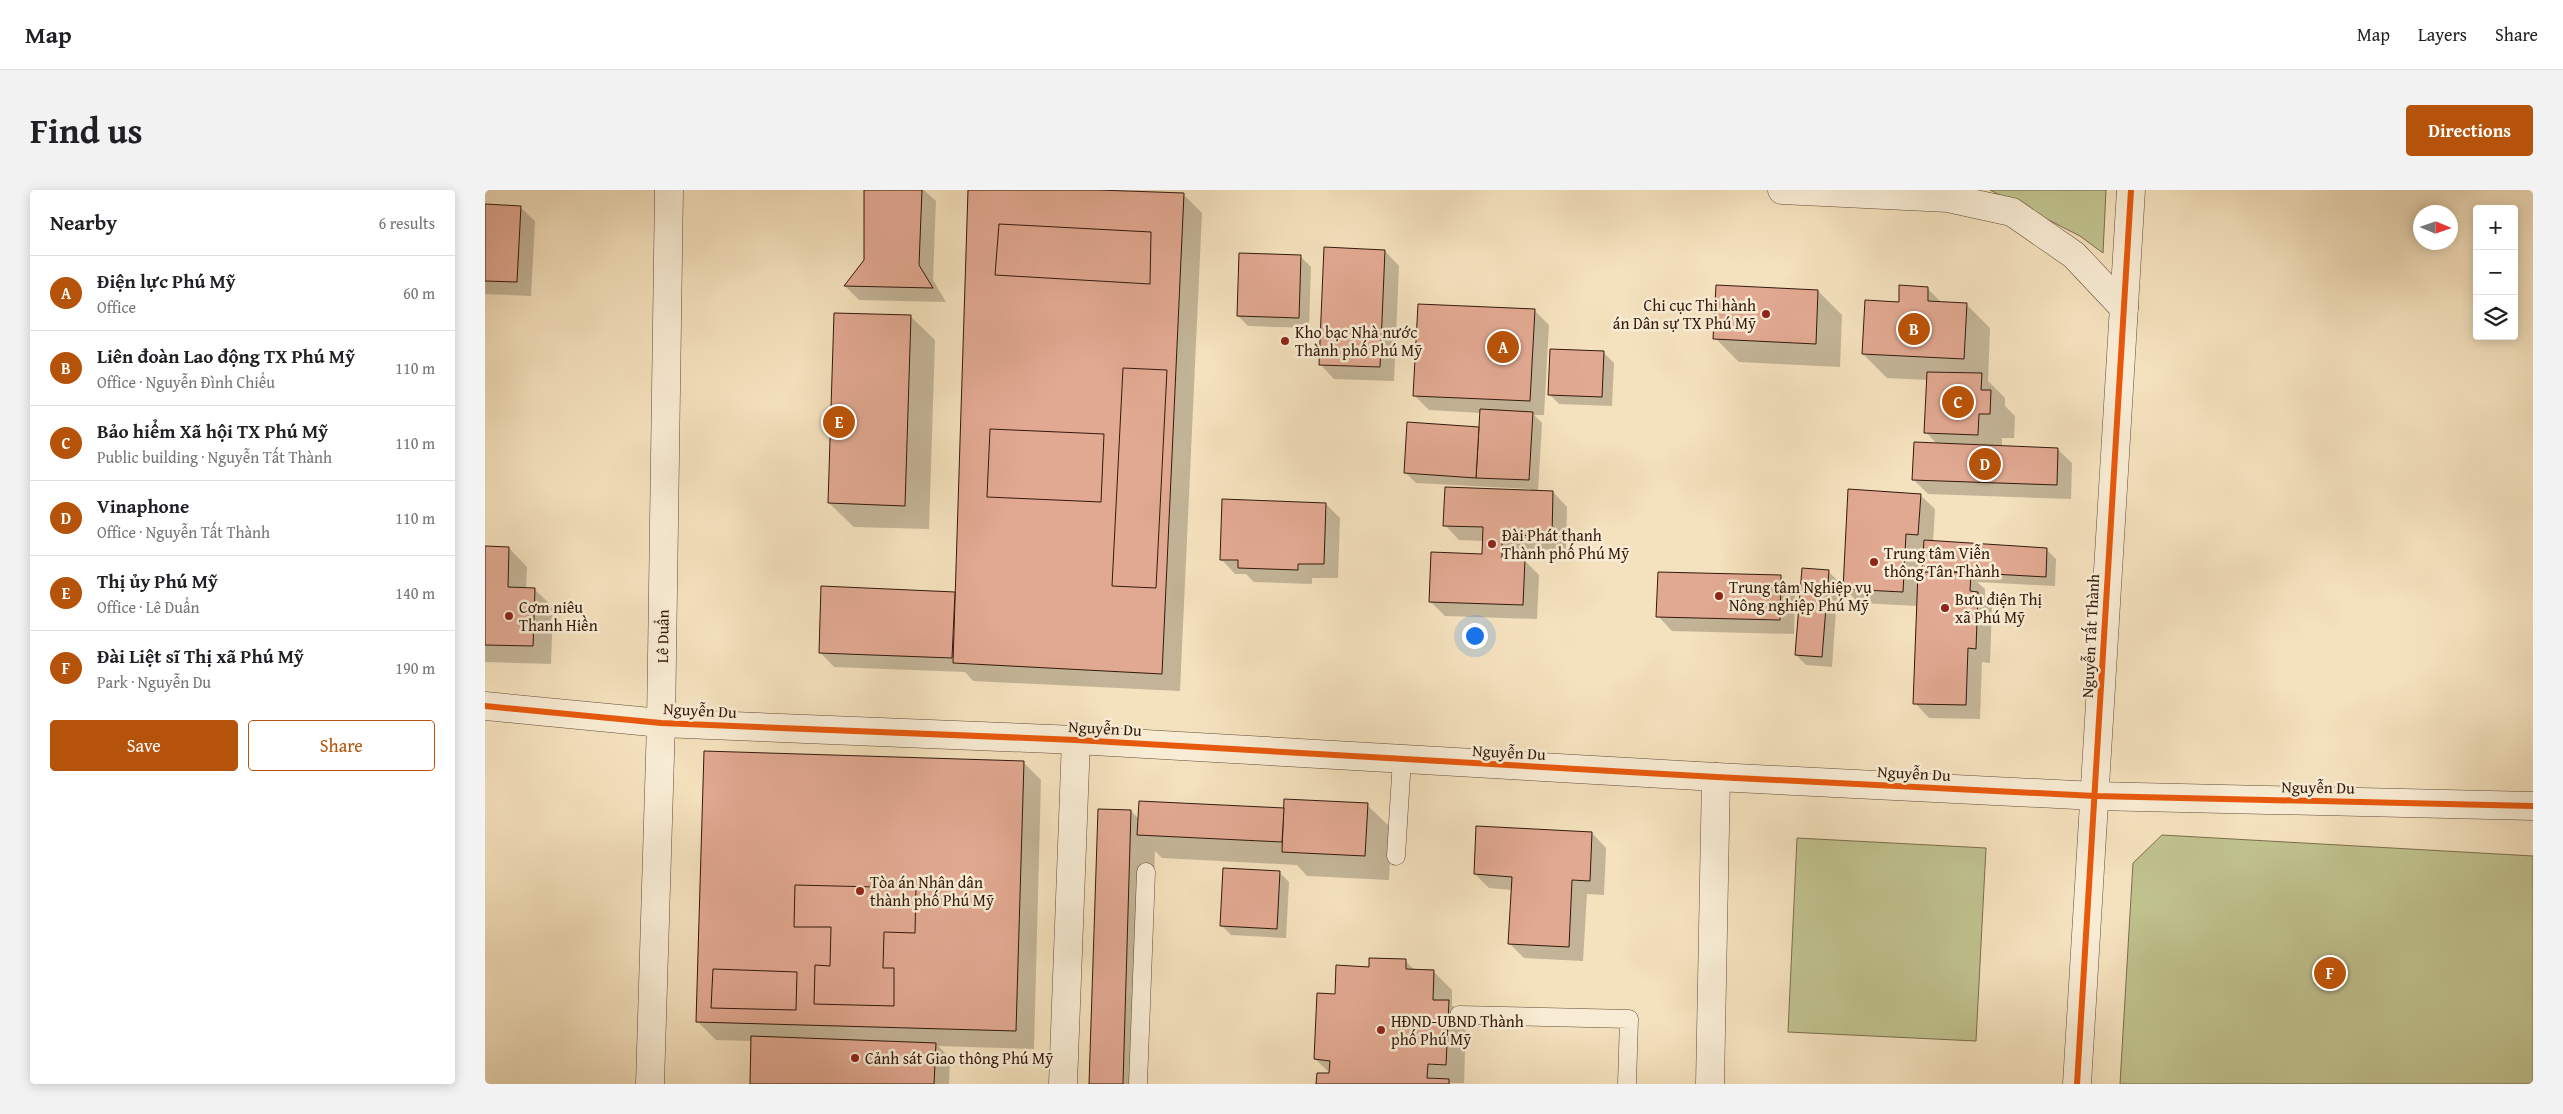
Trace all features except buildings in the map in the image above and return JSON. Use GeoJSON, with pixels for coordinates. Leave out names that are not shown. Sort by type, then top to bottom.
{"type":"FeatureCollection","features":[{"type":"Feature","properties":{"kind":"street","name":"Lê Duẩn"},"geometry":{"type":"LineString","coordinates":[[650,1084],[661,723],[669,190]]}},
{"type":"Feature","properties":{"kind":"street"},"geometry":{"type":"LineString","coordinates":[[1782,190],[1948,198],[2012,212],[2074,255],[2124,308]]}},
{"type":"Feature","properties":{"kind":"street","name":"Nguyễn Tất Thành"},"geometry":{"type":"LineString","coordinates":[[2077,1084],[2131,190]]}},
{"type":"Feature","properties":{"kind":"street","name":"Nguyễn Du"},"geometry":{"type":"LineString","coordinates":[[485,706],[661,723],[1076,740],[1716,777],[2095,796],[2533,806]]}},
{"type":"Feature","properties":{"kind":"street"},"geometry":{"type":"LineString","coordinates":[[1063,1084],[1076,740]]}},
{"type":"Feature","properties":{"kind":"street"},"geometry":{"type":"LineString","coordinates":[[1710,1084],[1716,777]]}},
{"type":"Feature","properties":{"kind":"lane"},"geometry":{"type":"LineString","coordinates":[[1396,856],[1402,759]]}},
{"type":"Feature","properties":{"kind":"lane"},"geometry":{"type":"LineString","coordinates":[[1137,1084],[1146,872]]}},
{"type":"Feature","properties":{"kind":"lane"},"geometry":{"type":"LineString","coordinates":[[1459,1015],[1629,1019],[1627,1084]]}},
{"type":"Feature","properties":{"kind":"green space"},"geometry":{"type":"Polygon","coordinates":[[[1990,190],[2106,190],[2103,253],[2080,236],[1990,190]]]}},
{"type":"Feature","properties":{"kind":"green space"},"geometry":{"type":"Polygon","coordinates":[[[2162,835],[2533,856],[2533,1084],[2120,1084],[2133,863],[2162,835]]]}},
{"type":"Feature","properties":{"kind":"green space"},"geometry":{"type":"Polygon","coordinates":[[[1797,838],[1986,848],[1976,1041],[1788,1032],[1797,838]]]}},
{"type":"Feature","properties":{"kind":"cycle path"},"geometry":{"type":"LineString","coordinates":[[2077,1084],[2131,190]]}},
{"type":"Feature","properties":{"kind":"cycle path"},"geometry":{"type":"LineString","coordinates":[[485,706],[661,723],[1076,740],[1716,777],[2095,796],[2533,806]]}},
{"type":"Feature","properties":{"kind":"place","name":"Chi cục Thi hành án Dân sự TX Phú Mỹ"},"geometry":{"type":"Point","coordinates":[1766,314]}},
{"type":"Feature","properties":{"kind":"place","name":"Liên đoàn Lao động TX Phú Mỹ"},"geometry":{"type":"Point","coordinates":[1914,329]}},
{"type":"Feature","properties":{"kind":"place","name":"Kho bạc Nhà nước Thành phố Phú Mỹ"},"geometry":{"type":"Point","coordinates":[1285,341]}},
{"type":"Feature","properties":{"kind":"place","name":"Điện lực Phú Mỹ"},"geometry":{"type":"Point","coordinates":[1503,347]}},
{"type":"Feature","properties":{"kind":"place","name":"Bảo hiểm Xã hội TX Phú Mỹ"},"geometry":{"type":"Point","coordinates":[1958,402]}},
{"type":"Feature","properties":{"kind":"place","name":"Thị ủy Phú Mỹ"},"geometry":{"type":"Point","coordinates":[839,422]}},
{"type":"Feature","properties":{"kind":"place","name":"Vinaphone"},"geometry":{"type":"Point","coordinates":[1985,464]}},
{"type":"Feature","properties":{"kind":"place","name":"Đài Phát thanh Thành phố Phú Mỹ"},"geometry":{"type":"Point","coordinates":[1492,544]}},
{"type":"Feature","properties":{"kind":"place","name":"Trung tâm Viễn thông Tân Thành"},"geometry":{"type":"Point","coordinates":[1874,562]}},
{"type":"Feature","properties":{"kind":"place","name":"Trung tâm Nghiệp vụ Nông nghiệp Phú Mỹ"},"geometry":{"type":"Point","coordinates":[1719,596]}},
{"type":"Feature","properties":{"kind":"place","name":"Bưu điện Thị xã Phú Mỹ"},"geometry":{"type":"Point","coordinates":[1945,608]}},
{"type":"Feature","properties":{"kind":"place","name":"Cơm niêu Thanh Hiền"},"geometry":{"type":"Point","coordinates":[509,616]}},
{"type":"Feature","properties":{"kind":"place","name":"Tòa án Nhân dân thành phố Phú Mỹ"},"geometry":{"type":"Point","coordinates":[860,891]}},
{"type":"Feature","properties":{"kind":"place","name":"Đài Liệt sĩ Thị xã Phú Mỹ"},"geometry":{"type":"Point","coordinates":[2330,973]}},
{"type":"Feature","properties":{"kind":"place","name":"HĐND-UBND Thành phố Phú Mỹ"},"geometry":{"type":"Point","coordinates":[1381,1030]}},
{"type":"Feature","properties":{"kind":"place","name":"Cảnh sát Giao thông Phú Mỹ"},"geometry":{"type":"Point","coordinates":[855,1058]}}]}
